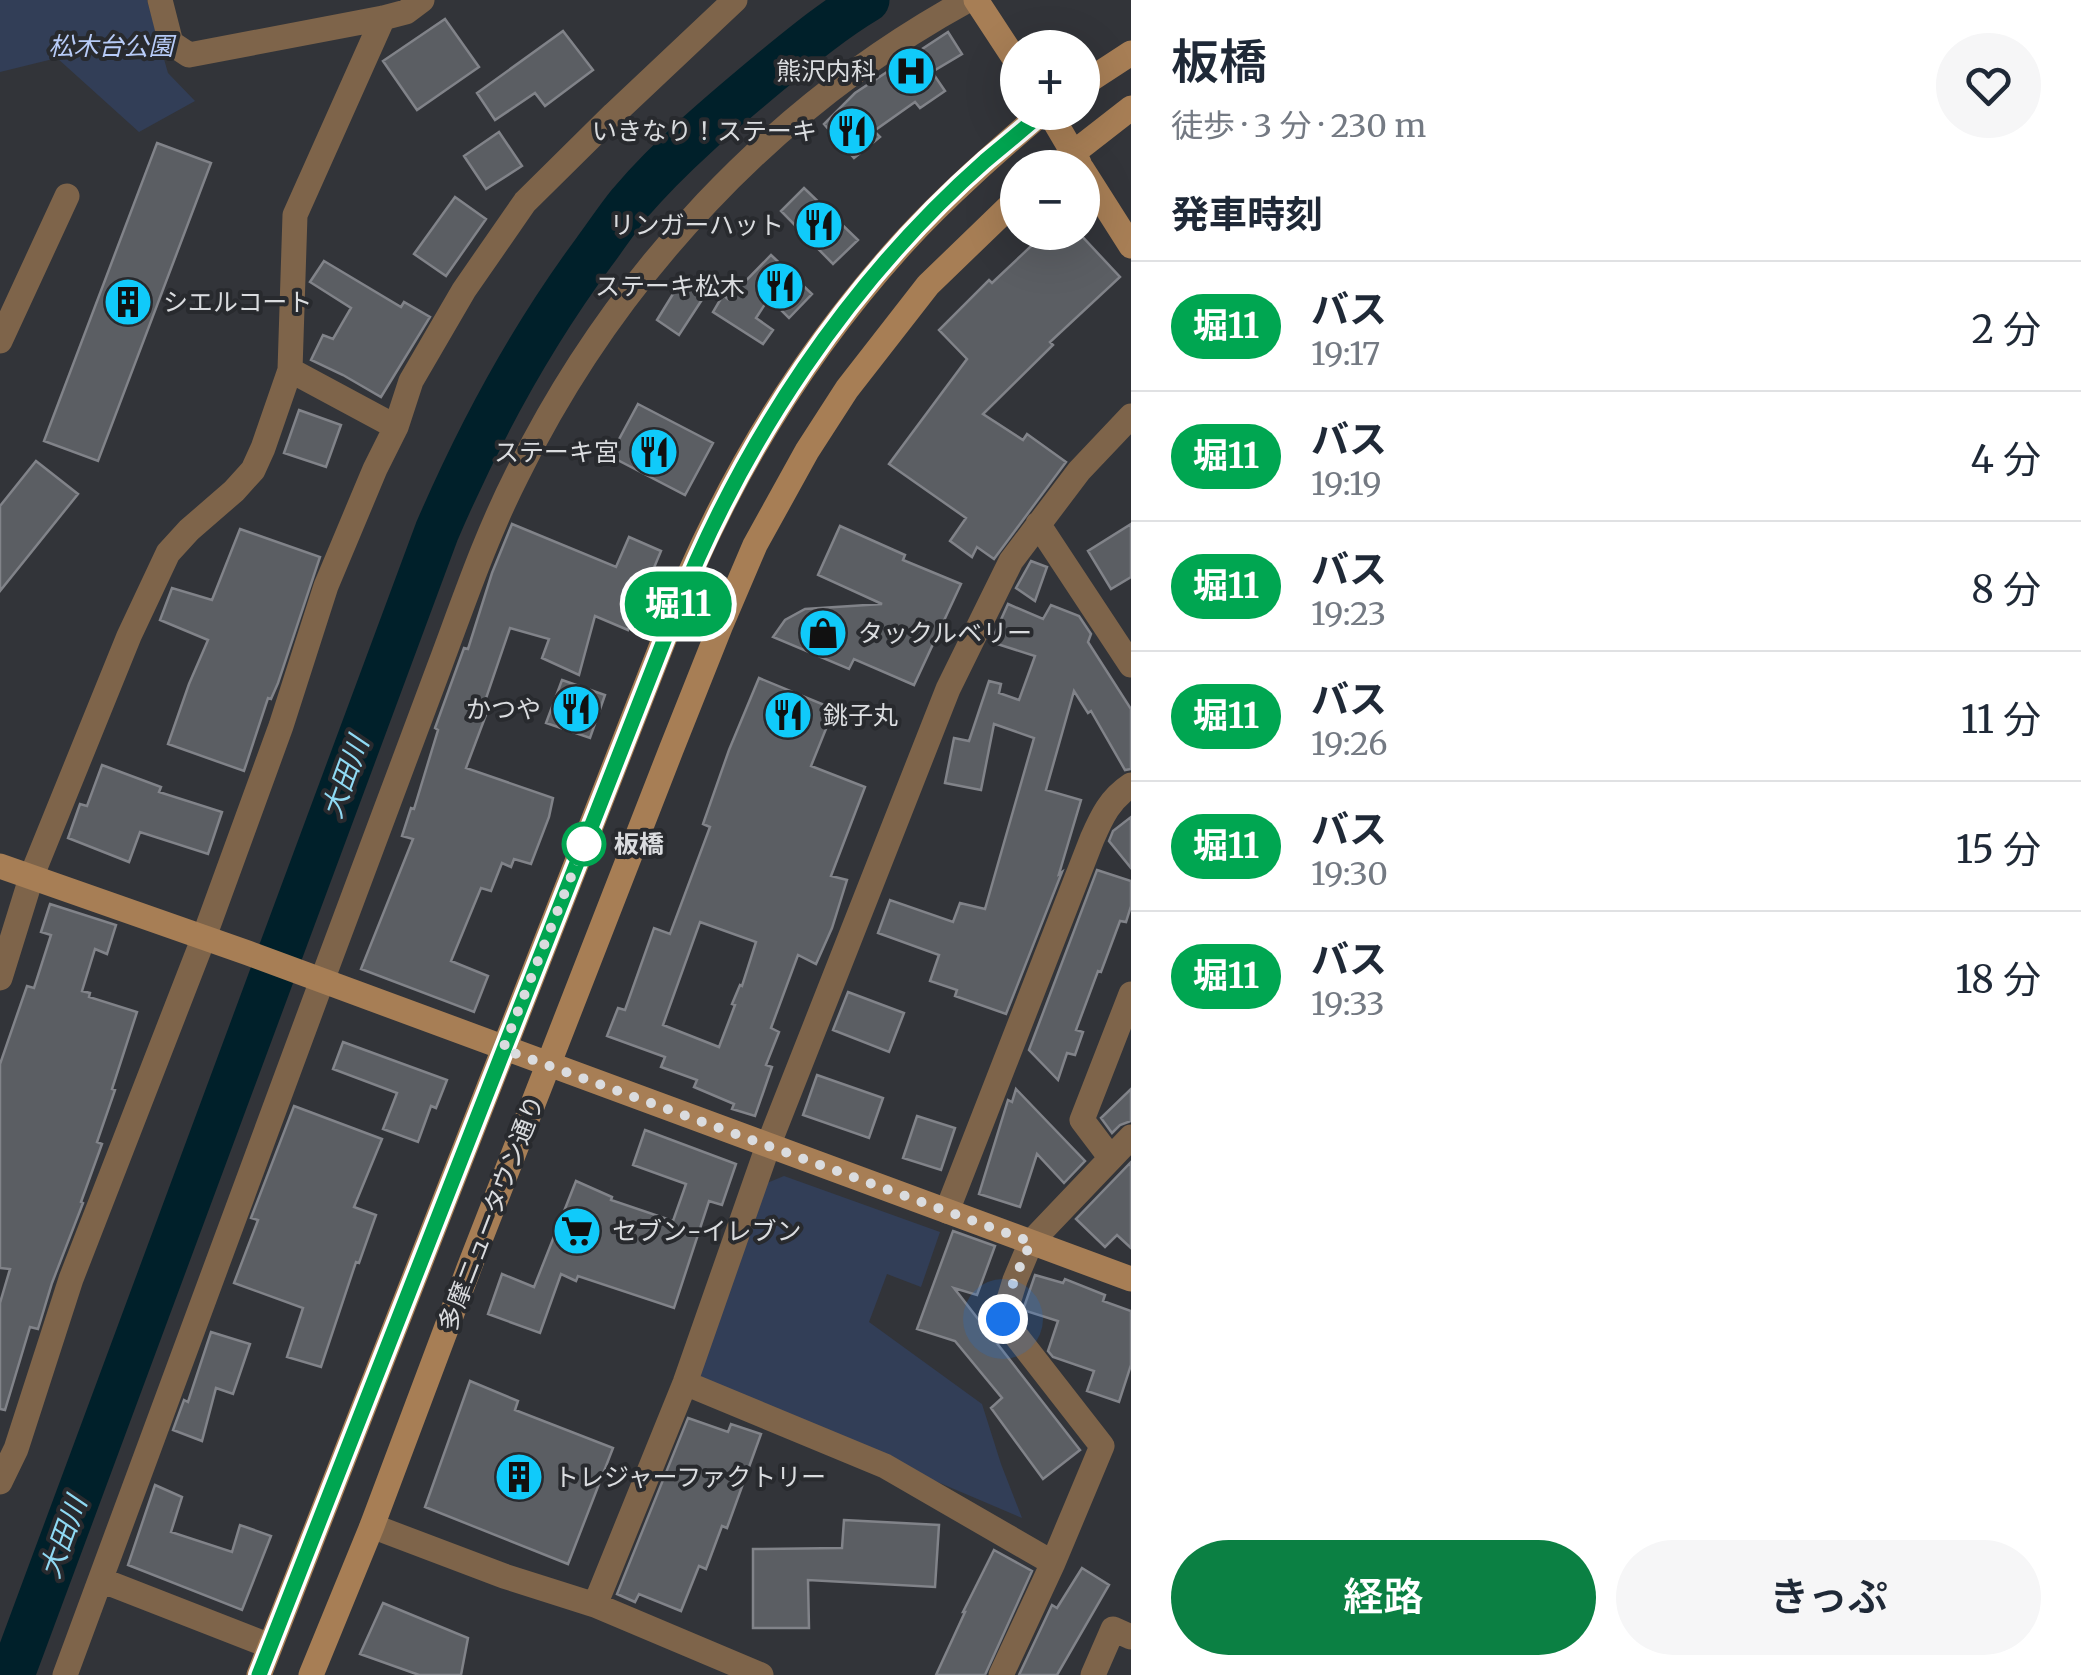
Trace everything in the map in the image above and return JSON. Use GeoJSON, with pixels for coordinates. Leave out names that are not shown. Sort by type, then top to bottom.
{"type":"FeatureCollection","features":[{"type":"Feature","properties":{"kind":"main road"},"geometry":{"type":"LineString","coordinates":[[976,0],[1000,37]]}},
{"type":"Feature","properties":{"kind":"main road"},"geometry":{"type":"LineString","coordinates":[[1100,73],[1131,53]]}},
{"type":"Feature","properties":{"kind":"main road"},"geometry":{"type":"LineString","coordinates":[[1088,150],[1131,108]]}},
{"type":"Feature","properties":{"kind":"main road","name":"多摩ニュータウン通り"},"geometry":{"type":"LineString","coordinates":[[259,1675],[714,520],[799,375],[833,328],[905,241],[984,162],[1024,130]]}},
{"type":"Feature","properties":{"kind":"main road"},"geometry":{"type":"LineString","coordinates":[[1100,202],[1131,246]]}},
{"type":"Feature","properties":{"kind":"main road","name":"多摩ニュータウン通り"},"geometry":{"type":"LineString","coordinates":[[311,1675],[755,546],[807,450],[847,389],[928,285],[1000,215]]}},
{"type":"Feature","properties":{"kind":"main road"},"geometry":{"type":"LineString","coordinates":[[0,866],[311,976],[1131,1279]]}},
{"type":"Feature","properties":{"kind":"street"},"geometry":{"type":"LineString","coordinates":[[160,0],[171,43],[189,55],[384,18],[406,12],[422,0]]}},
{"type":"Feature","properties":{"kind":"street"},"geometry":{"type":"LineString","coordinates":[[0,1482],[16,1449],[72,1279],[281,726],[326,586],[396,427],[411,380],[464,290],[525,202],[735,0]]}},
{"type":"Feature","properties":{"kind":"street"},"geometry":{"type":"LineString","coordinates":[[65,1675],[311,976],[492,527],[519,470],[598,336],[678,234],[807,107],[867,61],[968,0]]}},
{"type":"Feature","properties":{"kind":"street"},"geometry":{"type":"LineString","coordinates":[[0,978],[32,876],[129,636],[168,553],[253,470],[290,370],[295,215],[384,18]]}},
{"type":"Feature","properties":{"kind":"street"},"geometry":{"type":"LineString","coordinates":[[0,341],[67,196]]}},
{"type":"Feature","properties":{"kind":"street"},"geometry":{"type":"LineString","coordinates":[[290,370],[396,427]]}},
{"type":"Feature","properties":{"kind":"street"},"geometry":{"type":"LineString","coordinates":[[595,1605],[685,1382],[768,1146],[948,689],[1011,561],[1078,471],[1131,416]]}},
{"type":"Feature","properties":{"kind":"street"},"geometry":{"type":"LineString","coordinates":[[1038,524],[1131,666]]}},
{"type":"Feature","properties":{"kind":"street"},"geometry":{"type":"LineString","coordinates":[[947,1212],[1092,838],[1107,807],[1131,785]]}},
{"type":"Feature","properties":{"kind":"street"},"geometry":{"type":"LineString","coordinates":[[1110,1156],[1082,1120],[1131,994]]}},
{"type":"Feature","properties":{"kind":"street"},"geometry":{"type":"LineString","coordinates":[[1001,1675],[1102,1446],[1003,1319],[1031,1242],[1131,1137]]}},
{"type":"Feature","properties":{"kind":"street"},"geometry":{"type":"LineString","coordinates":[[685,1382],[885,1466],[1053,1563]]}},
{"type":"Feature","properties":{"kind":"street"},"geometry":{"type":"LineString","coordinates":[[372,1526],[504,1576],[595,1605],[761,1675]]}},
{"type":"Feature","properties":{"kind":"street"},"geometry":{"type":"LineString","coordinates":[[100,1580],[270,1646]]}},
{"type":"Feature","properties":{"kind":"street"},"geometry":{"type":"LineString","coordinates":[[1093,1675],[1113,1629],[1131,1636]]}},
{"type":"Feature","properties":{"kind":"green space","name":"松木台公園"},"geometry":{"type":"Polygon","coordinates":[[[0,0],[147,0],[168,73],[195,101],[139,132],[57,58],[0,72],[0,0]]]}},
{"type":"Feature","properties":{"kind":"green space"},"geometry":{"type":"Polygon","coordinates":[[[784,1176],[940,1232],[921,1287],[887,1274],[869,1322],[982,1404],[1022,1518],[696,1379],[767,1183],[784,1176]]]}},
{"type":"Feature","properties":{"kind":"building"},"geometry":{"type":"Polygon","coordinates":[[[445,19],[479,67],[417,110],[383,61],[445,19]]]}},
{"type":"Feature","properties":{"kind":"building"},"geometry":{"type":"Polygon","coordinates":[[[563,31],[593,70],[545,106],[535,93],[495,120],[477,93],[563,31]]]}},
{"type":"Feature","properties":{"kind":"building"},"geometry":{"type":"Polygon","coordinates":[[[948,32],[962,54],[932,72],[945,91],[920,108],[915,102],[874,131],[880,137],[854,158],[824,124],[855,93],[948,32]]]}},
{"type":"Feature","properties":{"kind":"building"},"geometry":{"type":"Polygon","coordinates":[[[499,132],[522,166],[486,189],[464,156],[499,132]]]}},
{"type":"Feature","properties":{"kind":"building","name":"シエルコート"},"geometry":{"type":"Polygon","coordinates":[[[157,143],[211,163],[98,461],[44,441],[157,143]]]}},
{"type":"Feature","properties":{"kind":"building","name":"リンガーハット"},"geometry":{"type":"Polygon","coordinates":[[[804,188],[858,240],[833,264],[781,211],[804,188]]]}},
{"type":"Feature","properties":{"kind":"building"},"geometry":{"type":"Polygon","coordinates":[[[455,197],[486,219],[446,276],[414,254],[455,197]]]}},
{"type":"Feature","properties":{"kind":"building"},"geometry":{"type":"Polygon","coordinates":[[[1027,250],[1095,250],[1120,277],[1050,342],[1053,345],[983,414],[1023,440],[1027,434],[1066,462],[994,559],[977,547],[972,557],[950,541],[966,518],[889,464],[967,359],[939,330],[989,280],[992,283],[1027,250]]]}},
{"type":"Feature","properties":{"kind":"building"},"geometry":{"type":"Polygon","coordinates":[[[771,255],[812,294],[789,318],[769,298],[756,318],[773,330],[763,344],[713,312],[723,295],[728,299],[771,255]]]}},
{"type":"Feature","properties":{"kind":"building"},"geometry":{"type":"Polygon","coordinates":[[[324,261],[401,307],[404,302],[430,317],[381,397],[311,360],[323,335],[333,339],[351,308],[310,282],[324,261]]]}},
{"type":"Feature","properties":{"kind":"building"},"geometry":{"type":"Polygon","coordinates":[[[684,276],[707,292],[679,335],[657,320],[684,276]]]}},
{"type":"Feature","properties":{"kind":"building"},"geometry":{"type":"Polygon","coordinates":[[[638,404],[713,443],[685,495],[610,456],[638,404]]]}},
{"type":"Feature","properties":{"kind":"building"},"geometry":{"type":"Polygon","coordinates":[[[299,410],[341,425],[326,467],[284,453],[299,410]]]}},
{"type":"Feature","properties":{"kind":"building"},"geometry":{"type":"Polygon","coordinates":[[[36,461],[78,494],[0,591],[0,506],[36,461]]]}},
{"type":"Feature","properties":{"kind":"building"},"geometry":{"type":"Polygon","coordinates":[[[512,524],[616,567],[629,537],[661,551],[628,630],[595,616],[579,675],[542,658],[549,639],[510,628],[481,713],[486,715],[466,768],[553,798],[531,864],[514,859],[511,867],[502,863],[491,891],[481,888],[451,961],[488,976],[474,1012],[361,969],[413,839],[402,836],[411,808],[414,809],[438,730],[435,728],[512,524]]]}},
{"type":"Feature","properties":{"kind":"building"},"geometry":{"type":"Polygon","coordinates":[[[1131,524],[1131,577],[1111,589],[1088,551],[1131,524]]]}},
{"type":"Feature","properties":{"kind":"building"},"geometry":{"type":"Polygon","coordinates":[[[840,526],[905,555],[903,560],[961,584],[914,685],[854,659],[849,669],[773,637],[785,620],[805,609],[882,604],[818,575],[840,526]]]}},
{"type":"Feature","properties":{"kind":"building"},"geometry":{"type":"Polygon","coordinates":[[[240,529],[320,557],[244,771],[168,744],[208,640],[160,620],[172,588],[212,600],[240,529]]]}},
{"type":"Feature","properties":{"kind":"building"},"geometry":{"type":"Polygon","coordinates":[[[1031,561],[1047,567],[1035,601],[1016,588],[1031,561]]]}},
{"type":"Feature","properties":{"kind":"building"},"geometry":{"type":"Polygon","coordinates":[[[1008,604],[1043,619],[1051,605],[1079,616],[1091,634],[1088,642],[1131,709],[1131,769],[1125,770],[1091,711],[1088,713],[1074,691],[1046,790],[1081,800],[1059,874],[1062,872],[1006,1014],[955,996],[957,990],[930,981],[939,955],[878,933],[890,900],[953,922],[960,903],[985,909],[1034,738],[994,724],[981,790],[945,783],[954,738],[969,741],[989,681],[1001,684],[999,693],[1019,700],[1035,656],[991,642],[1008,604]]]}},
{"type":"Feature","properties":{"kind":"building"},"geometry":{"type":"Polygon","coordinates":[[[759,678],[834,709],[811,766],[865,787],[831,876],[847,880],[832,928],[816,964],[798,955],[771,1028],[779,1032],[766,1065],[772,1067],[755,1116],[732,1109],[734,1104],[694,1087],[697,1080],[661,1067],[665,1057],[607,1036],[618,1008],[625,1010],[654,928],[670,934],[710,827],[703,824],[759,678]],[[700,922],[663,1025],[719,1047],[756,942],[700,922]]]}},
{"type":"Feature","properties":{"kind":"building","name":"かつや"},"geometry":{"type":"Polygon","coordinates":[[[562,680],[605,695],[590,738],[546,723],[562,680]]]}},
{"type":"Feature","properties":{"kind":"building"},"geometry":{"type":"Polygon","coordinates":[[[102,765],[161,787],[159,792],[222,812],[208,854],[140,832],[129,862],[68,838],[80,804],[87,806],[102,765]]]}},
{"type":"Feature","properties":{"kind":"building"},"geometry":{"type":"Polygon","coordinates":[[[1131,817],[1131,868],[1109,841],[1113,831],[1131,817]]]}},
{"type":"Feature","properties":{"kind":"building"},"geometry":{"type":"Polygon","coordinates":[[[1097,870],[1131,881],[1131,906],[1126,922],[1120,921],[1101,972],[1098,971],[1076,1030],[1083,1032],[1075,1055],[1067,1053],[1058,1080],[1029,1050],[1097,870]]]}},
{"type":"Feature","properties":{"kind":"building"},"geometry":{"type":"Polygon","coordinates":[[[50,904],[116,925],[107,954],[95,949],[82,991],[90,993],[89,997],[137,1012],[97,1142],[102,1144],[83,1203],[38,1329],[30,1327],[5,1410],[0,1409],[0,1303],[10,1269],[0,1268],[0,1064],[27,986],[34,988],[51,935],[41,932],[50,904]]]}},
{"type":"Feature","properties":{"kind":"building"},"geometry":{"type":"Polygon","coordinates":[[[848,992],[904,1013],[889,1052],[833,1030],[848,992]]]}},
{"type":"Feature","properties":{"kind":"building"},"geometry":{"type":"Polygon","coordinates":[[[343,1042],[447,1080],[436,1108],[431,1106],[418,1142],[383,1129],[397,1093],[333,1069],[343,1042]]]}},
{"type":"Feature","properties":{"kind":"building"},"geometry":{"type":"Polygon","coordinates":[[[817,1075],[883,1098],[869,1138],[803,1115],[817,1075]]]}},
{"type":"Feature","properties":{"kind":"building"},"geometry":{"type":"Polygon","coordinates":[[[1016,1089],[1085,1161],[1064,1183],[1037,1154],[1020,1207],[979,1194],[1008,1100],[1012,1102],[1016,1089]]]}},
{"type":"Feature","properties":{"kind":"building"},"geometry":{"type":"Polygon","coordinates":[[[1131,1089],[1131,1121],[1112,1133],[1101,1118],[1131,1089]]]}},
{"type":"Feature","properties":{"kind":"building"},"geometry":{"type":"Polygon","coordinates":[[[294,1106],[382,1139],[354,1207],[376,1215],[321,1367],[287,1357],[303,1308],[234,1283],[258,1220],[251,1218],[294,1106]]]}},
{"type":"Feature","properties":{"kind":"building"},"geometry":{"type":"Polygon","coordinates":[[[917,1116],[955,1128],[941,1170],[903,1158],[917,1116]]]}},
{"type":"Feature","properties":{"kind":"building"},"geometry":{"type":"Polygon","coordinates":[[[645,1130],[736,1164],[722,1205],[709,1201],[674,1308],[561,1274],[540,1333],[488,1314],[502,1274],[534,1287],[576,1181],[612,1197],[611,1200],[673,1221],[686,1184],[633,1165],[645,1130]]]}},
{"type":"Feature","properties":{"kind":"building"},"geometry":{"type":"Polygon","coordinates":[[[1131,1162],[1131,1248],[1117,1235],[1105,1247],[1076,1219],[1131,1162]]]}},
{"type":"Feature","properties":{"kind":"building"},"geometry":{"type":"Polygon","coordinates":[[[953,1231],[995,1246],[977,1295],[954,1288],[1080,1450],[1043,1479],[991,1408],[1002,1398],[955,1341],[917,1329],[953,1231]]]}},
{"type":"Feature","properties":{"kind":"building"},"geometry":{"type":"Polygon","coordinates":[[[1035,1275],[1063,1283],[1065,1279],[1105,1295],[1103,1301],[1131,1311],[1131,1365],[1119,1402],[1087,1391],[1094,1371],[1053,1357],[1048,1351],[1058,1321],[1023,1310],[1035,1275]]]}},
{"type":"Feature","properties":{"kind":"building"},"geometry":{"type":"Polygon","coordinates":[[[211,1332],[250,1344],[233,1394],[216,1388],[202,1441],[173,1430],[184,1400],[188,1402],[211,1332]]]}},
{"type":"Feature","properties":{"kind":"building","name":"トレジャーファクトリー"},"geometry":{"type":"Polygon","coordinates":[[[470,1381],[518,1401],[515,1410],[613,1448],[568,1564],[425,1507],[470,1381]]]}},
{"type":"Feature","properties":{"kind":"building"},"geometry":{"type":"Polygon","coordinates":[[[688,1418],[728,1432],[731,1424],[761,1434],[727,1528],[722,1526],[706,1569],[699,1566],[681,1611],[639,1594],[635,1602],[617,1594],[688,1418]]]}},
{"type":"Feature","properties":{"kind":"building"},"geometry":{"type":"Polygon","coordinates":[[[155,1485],[182,1497],[171,1532],[232,1552],[240,1525],[271,1536],[242,1610],[128,1565],[155,1485]]]}},
{"type":"Feature","properties":{"kind":"building"},"geometry":{"type":"Polygon","coordinates":[[[844,1520],[939,1525],[935,1587],[808,1580],[809,1628],[753,1628],[753,1549],[842,1548],[844,1520]]]}},
{"type":"Feature","properties":{"kind":"building"},"geometry":{"type":"Polygon","coordinates":[[[994,1550],[1032,1571],[985,1675],[936,1675],[963,1612],[994,1550]]]}},
{"type":"Feature","properties":{"kind":"building"},"geometry":{"type":"Polygon","coordinates":[[[1082,1568],[1109,1585],[1057,1675],[1019,1675],[1052,1605],[1057,1608],[1082,1568]]]}},
{"type":"Feature","properties":{"kind":"building"},"geometry":{"type":"Polygon","coordinates":[[[383,1603],[468,1638],[461,1675],[419,1675],[360,1654],[383,1603]]]}},
{"type":"Feature","properties":{"kind":"waterway","name":"大田川"},"geometry":{"type":"LineString","coordinates":[[12,1675],[437,531],[488,422],[570,285],[646,185],[751,88],[867,0]]}},
{"type":"Feature","properties":{"kind":"bus line","name":"堀11"},"geometry":{"type":"LineString","coordinates":[[259,1675],[714,520],[770,421],[833,328],[905,241],[1022,130]]}},
{"type":"Feature","properties":{"kind":"place","name":"熊沢内科"},"geometry":{"type":"Point","coordinates":[911,71]}},
{"type":"Feature","properties":{"kind":"place","name":"いきなり！ステーキ"},"geometry":{"type":"Point","coordinates":[852,131]}},
{"type":"Feature","properties":{"kind":"place","name":"リンガーハット"},"geometry":{"type":"Point","coordinates":[819,225]}},
{"type":"Feature","properties":{"kind":"place","name":"ステーキ松木"},"geometry":{"type":"Point","coordinates":[780,286]}},
{"type":"Feature","properties":{"kind":"place","name":"シエルコート"},"geometry":{"type":"Point","coordinates":[128,302]}},
{"type":"Feature","properties":{"kind":"place","name":"ステーキ宮"},"geometry":{"type":"Point","coordinates":[654,452]}},
{"type":"Feature","properties":{"kind":"place","name":"タックルベリー"},"geometry":{"type":"Point","coordinates":[823,633]}},
{"type":"Feature","properties":{"kind":"place","name":"かつや"},"geometry":{"type":"Point","coordinates":[576,709]}},
{"type":"Feature","properties":{"kind":"place","name":"銚子丸"},"geometry":{"type":"Point","coordinates":[788,715]}},
{"type":"Feature","properties":{"kind":"place","name":"板橋"},"geometry":{"type":"Point","coordinates":[584,844]}},
{"type":"Feature","properties":{"kind":"place","name":"セブン-イレブン"},"geometry":{"type":"Point","coordinates":[577,1231]}},
{"type":"Feature","properties":{"kind":"place","name":"トレジャーファクトリー"},"geometry":{"type":"Point","coordinates":[519,1477]}},
{"type":"Feature","properties":{"kind":"route"},"geometry":{"type":"LineString","coordinates":[[584,844],[503,1049],[1031,1242],[1003,1319]]}}]}
